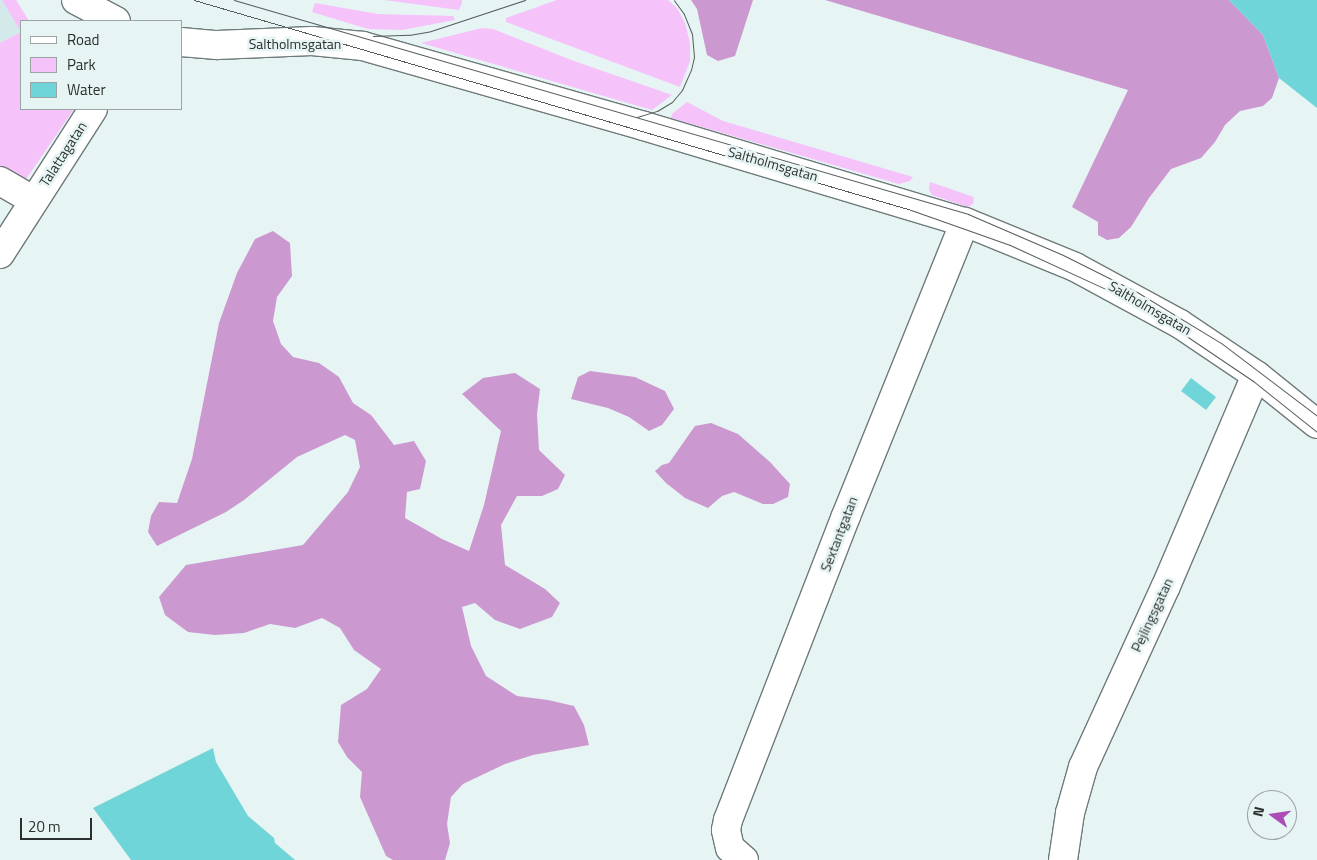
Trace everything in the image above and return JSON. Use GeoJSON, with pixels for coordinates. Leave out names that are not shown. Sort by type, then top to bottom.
{"type":"FeatureCollection","features":[{"type":"Feature","properties":{"kind":"street"},"geometry":{"type":"LineString","coordinates":[[76,0],[114,20]]}},
{"type":"Feature","properties":{"kind":"street","name":"Saltholmsgatan"},"geometry":{"type":"LineString","coordinates":[[182,42],[216,45],[312,41],[363,46],[965,222],[1046,253],[1111,285],[1180,324],[1256,375],[1317,424]]}},
{"type":"Feature","properties":{"kind":"street","name":"Talattagatan"},"geometry":{"type":"LineString","coordinates":[[0,254],[92,110]]}},
{"type":"Feature","properties":{"kind":"street","name":"Talattagatan"},"geometry":{"type":"LineString","coordinates":[[0,181],[33,200]]}},
{"type":"Feature","properties":{"kind":"street","name":"Sextantgatan"},"geometry":{"type":"LineString","coordinates":[[737,854],[726,830],[733,805],[846,516],[965,222]]}},
{"type":"Feature","properties":{"kind":"street","name":"Pejlingsgatan"},"geometry":{"type":"LineString","coordinates":[[1062,860],[1070,813],[1083,767],[1166,586],[1256,375]]}},
{"type":"Feature","properties":{"kind":"shaded area"},"geometry":{"type":"Polygon","coordinates":[[[0,0],[2,0],[16,21],[20,33],[0,43],[0,0]]]}},
{"type":"Feature","properties":{"kind":"shaded area"},"geometry":{"type":"Polygon","coordinates":[[[691,0],[753,0],[735,56],[718,61],[707,55],[697,9],[691,0]]]}},
{"type":"Feature","properties":{"kind":"shaded area"},"geometry":{"type":"Polygon","coordinates":[[[825,0],[1229,0],[1263,35],[1279,78],[1272,98],[1263,106],[1240,111],[1225,125],[1215,142],[1201,158],[1171,169],[1149,198],[1131,227],[1119,238],[1107,240],[1098,235],[1098,222],[1072,207],[1128,90],[825,0]]]}},
{"type":"Feature","properties":{"kind":"shaded area"},"geometry":{"type":"Polygon","coordinates":[[[273,231],[290,243],[292,276],[277,297],[273,321],[281,344],[293,357],[319,363],[339,377],[353,403],[371,415],[394,445],[414,441],[426,461],[420,489],[407,492],[405,518],[442,539],[469,551],[484,505],[501,431],[462,394],[483,378],[515,373],[540,389],[537,414],[539,450],[565,475],[558,489],[542,496],[517,496],[501,525],[505,565],[545,589],[560,603],[552,617],[520,629],[495,620],[475,603],[462,607],[471,646],[486,676],[517,696],[574,706],[584,725],[589,745],[533,755],[505,764],[463,784],[451,797],[447,824],[450,843],[445,860],[393,860],[386,856],[360,797],[362,772],[347,757],[338,742],[341,705],[367,689],[381,669],[354,650],[340,628],[322,618],[295,628],[270,624],[244,633],[215,635],[188,632],[165,615],[159,597],[186,565],[303,545],[348,492],[360,467],[355,440],[345,435],[297,457],[244,500],[226,512],[157,546],[148,532],[151,516],[159,502],[177,503],[192,459],[219,323],[237,273],[255,239],[273,231]]]}},
{"type":"Feature","properties":{"kind":"shaded area"},"geometry":{"type":"Polygon","coordinates":[[[590,371],[635,377],[665,391],[674,409],[662,425],[649,431],[629,417],[608,408],[571,399],[578,377],[590,371]]]}},
{"type":"Feature","properties":{"kind":"shaded area"},"geometry":{"type":"Polygon","coordinates":[[[711,423],[738,434],[770,462],[790,484],[788,497],[773,504],[763,504],[734,492],[722,496],[708,508],[685,498],[666,483],[655,471],[662,465],[669,463],[695,426],[711,423]]]}},
{"type":"Feature","properties":{"kind":"green space"},"geometry":{"type":"Polygon","coordinates":[[[2,0],[16,0],[28,20],[20,20],[20,30],[2,0]]]}},
{"type":"Feature","properties":{"kind":"green space"},"geometry":{"type":"Polygon","coordinates":[[[384,0],[462,0],[462,3],[459,10],[384,0]]]}},
{"type":"Feature","properties":{"kind":"green space"},"geometry":{"type":"Polygon","coordinates":[[[557,0],[668,0],[677,8],[685,23],[690,43],[690,61],[680,87],[506,22],[506,18],[557,0]]]}},
{"type":"Feature","properties":{"kind":"green space"},"geometry":{"type":"Polygon","coordinates":[[[315,3],[378,14],[453,16],[455,20],[402,30],[368,29],[312,12],[315,3]]]}},
{"type":"Feature","properties":{"kind":"green space"},"geometry":{"type":"Polygon","coordinates":[[[482,28],[493,29],[574,61],[672,95],[652,110],[421,43],[482,28]]]}},
{"type":"Feature","properties":{"kind":"green space"},"geometry":{"type":"Polygon","coordinates":[[[20,33],[20,110],[73,110],[22,185],[0,172],[0,43],[20,33]]]}},
{"type":"Feature","properties":{"kind":"green space"},"geometry":{"type":"Polygon","coordinates":[[[687,102],[723,121],[913,177],[910,181],[899,184],[671,118],[672,114],[687,102]]]}},
{"type":"Feature","properties":{"kind":"green space"},"geometry":{"type":"Polygon","coordinates":[[[930,182],[971,196],[974,198],[973,204],[968,207],[932,195],[929,190],[930,182]]]}},
{"type":"Feature","properties":{"kind":"water"},"geometry":{"type":"Polygon","coordinates":[[[1229,0],[1317,0],[1317,108],[1279,78],[1263,35],[1229,0]]]}},
{"type":"Feature","properties":{"kind":"water"},"geometry":{"type":"Polygon","coordinates":[[[1191,378],[1216,397],[1206,410],[1181,391],[1191,378]]]}},
{"type":"Feature","properties":{"kind":"water"},"geometry":{"type":"Polygon","coordinates":[[[213,748],[216,762],[248,816],[274,838],[275,843],[295,860],[131,860],[93,808],[213,748]]]}},
{"type":"Feature","properties":{"kind":"tram line"},"geometry":{"type":"LineString","coordinates":[[194,0],[911,210],[1010,245],[1108,290],[1173,327],[1253,381],[1317,432]]}},
{"type":"Feature","properties":{"kind":"tram line"},"geometry":{"type":"LineString","coordinates":[[234,0],[968,214],[1061,254],[1137,292],[1221,343],[1317,416]]}},
{"type":"Feature","properties":{"kind":"tram line"},"geometry":{"type":"LineString","coordinates":[[373,36],[409,35],[431,31],[525,0]]}},
{"type":"Feature","properties":{"kind":"tram line"},"geometry":{"type":"LineString","coordinates":[[637,117],[657,111],[672,102],[682,90],[691,70],[694,57],[692,34],[684,14],[674,0]]}}]}
